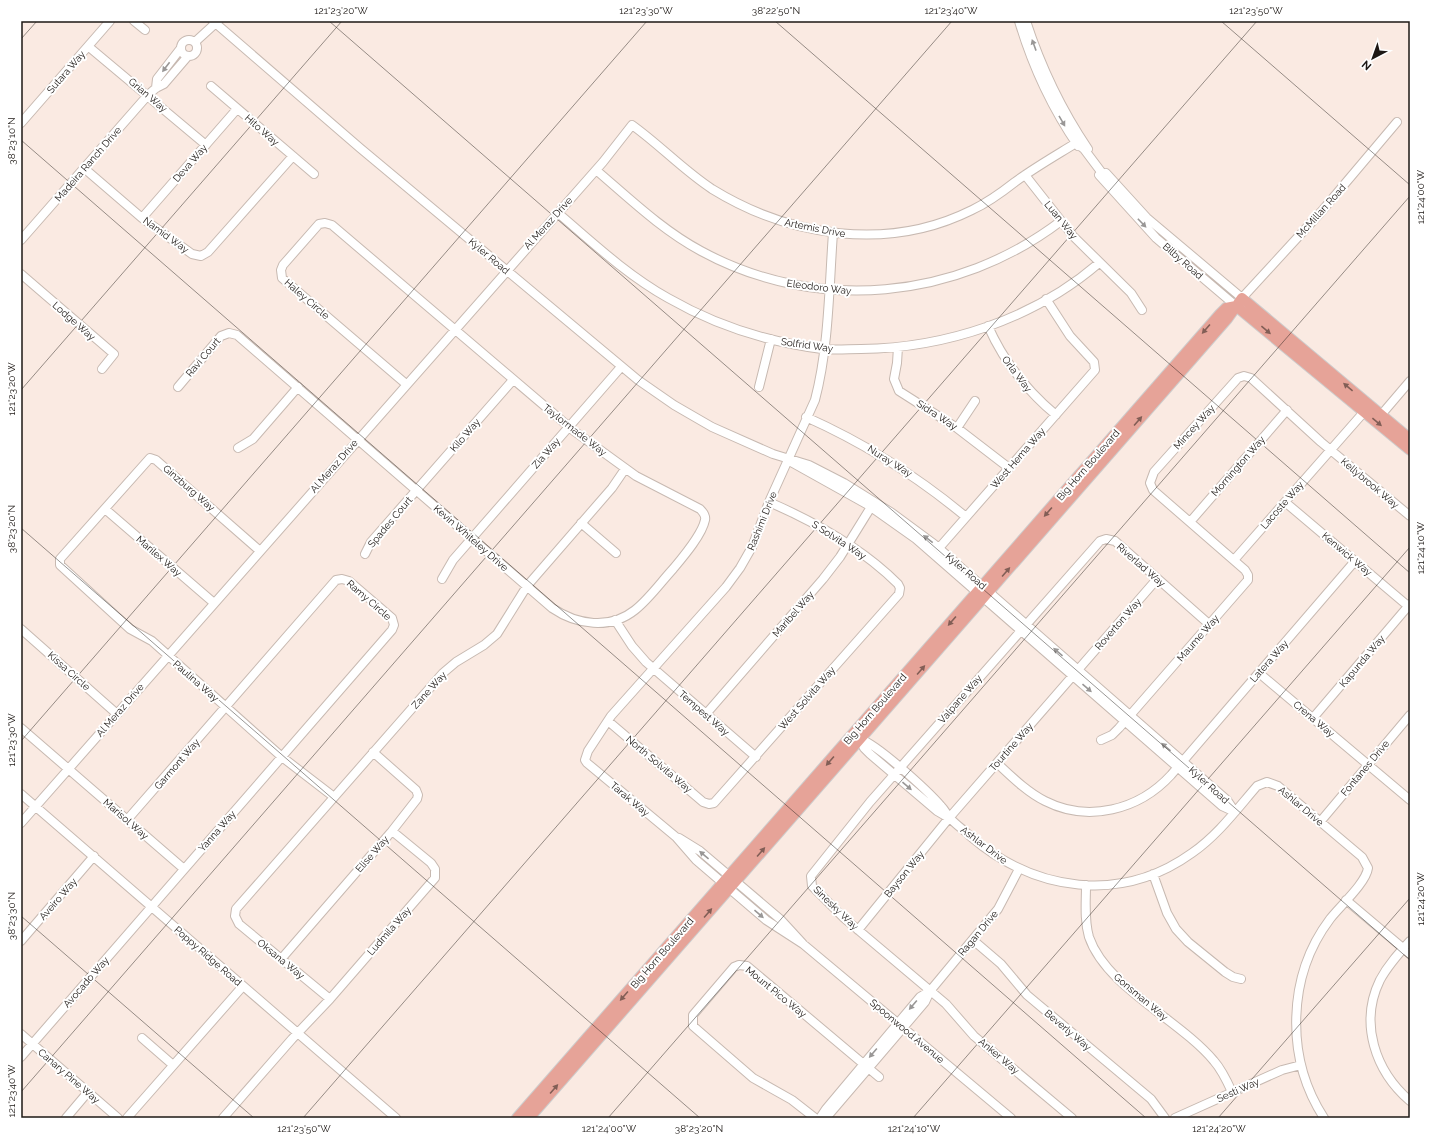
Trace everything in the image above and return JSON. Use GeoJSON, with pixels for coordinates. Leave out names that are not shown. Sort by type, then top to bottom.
{"type":"FeatureCollection","features":[{"type":"Feature","properties":{"kind":"main road","name":"Bilby Road"},"geometry":{"type":"LineString","coordinates":[[1239,302],[1364,412],[1410,450]]}},
{"type":"Feature","properties":{"kind":"main road","name":"Bilby Road"},"geometry":{"type":"LineString","coordinates":[[1239,302],[1410,439]]}},
{"type":"Feature","properties":{"kind":"main road","name":"Big Horn Boulevard"},"geometry":{"type":"LineString","coordinates":[[517,1118],[860,739],[1220,314],[1226,308],[1239,302]]}},
{"type":"Feature","properties":{"kind":"main road","name":"Big Horn Boulevard"},"geometry":{"type":"LineString","coordinates":[[529,1118],[729,882],[984,592]]}},
{"type":"Feature","properties":{"kind":"street","name":"Sutara Way"},"geometry":{"type":"LineString","coordinates":[[21,123],[89,47],[110,21]]}},
{"type":"Feature","properties":{"kind":"street"},"geometry":{"type":"LineString","coordinates":[[134,21],[145,30]]}},
{"type":"Feature","properties":{"kind":"street","name":"Bilby Road"},"geometry":{"type":"LineString","coordinates":[[1019,21],[1040,78],[1058,114],[1076,143],[1103,181],[1148,229],[1239,302]]}},
{"type":"Feature","properties":{"kind":"street","name":"Bilby Road"},"geometry":{"type":"LineString","coordinates":[[1026,21],[1044,69],[1060,104],[1082,140],[1109,177],[1147,218],[1239,302]]}},
{"type":"Feature","properties":{"kind":"street"},"geometry":{"type":"LineString","coordinates":[[195,42],[216,22]]}},
{"type":"Feature","properties":{"kind":"street","name":"Kyler Road"},"geometry":{"type":"LineString","coordinates":[[216,22],[506,271],[621,367],[655,393],[692,416],[739,440],[787,460],[871,507],[916,539],[984,592]]}},
{"type":"Feature","properties":{"kind":"street"},"geometry":{"type":"LineString","coordinates":[[187,40],[195,42],[196,51],[193,55],[188,56],[183,53],[181,48],[183,43],[187,40]]}},
{"type":"Feature","properties":{"kind":"street","name":"Grian Way"},"geometry":{"type":"LineString","coordinates":[[89,47],[206,145]]}},
{"type":"Feature","properties":{"kind":"street","name":"Madeira Ranch Drive"},"geometry":{"type":"LineString","coordinates":[[156,88],[157,79],[181,48]]}},
{"type":"Feature","properties":{"kind":"street","name":"Madeira Ranch Drive"},"geometry":{"type":"LineString","coordinates":[[21,240],[148,95],[156,88],[164,84],[188,56]]}},
{"type":"Feature","properties":{"kind":"street","name":"Hito Way"},"geometry":{"type":"LineString","coordinates":[[211,86],[314,174]]}},
{"type":"Feature","properties":{"kind":"street","name":"Deva Way"},"geometry":{"type":"LineString","coordinates":[[142,218],[237,109]]}},
{"type":"Feature","properties":{"kind":"street","name":"McMillan Road"},"geometry":{"type":"LineString","coordinates":[[1239,302],[1326,207],[1397,122]]}},
{"type":"Feature","properties":{"kind":"street","name":"Artemis Drive"},"geometry":{"type":"LineString","coordinates":[[632,125],[653,140],[698,179],[738,203],[788,223],[833,233],[858,235],[906,231],[947,220],[982,205],[1025,175],[1076,143]]}},
{"type":"Feature","properties":{"kind":"street","name":"Al Meraz Drive"},"geometry":{"type":"LineString","coordinates":[[21,823],[454,329],[596,170],[632,125]]}},
{"type":"Feature","properties":{"kind":"street"},"geometry":{"type":"LineString","coordinates":[[1076,143],[1084,148],[1105,177],[1109,177]]}},
{"type":"Feature","properties":{"kind":"street","name":"Namid Way"},"geometry":{"type":"LineString","coordinates":[[85,168],[142,218],[192,254],[203,255],[208,252],[293,156]]}},
{"type":"Feature","properties":{"kind":"street","name":"Eleodoro Way"},"geometry":{"type":"LineString","coordinates":[[596,170],[664,227],[714,258],[772,280],[829,290],[887,290],[948,278],[977,269],[1006,257],[1034,241],[1061,221]]}},
{"type":"Feature","properties":{"kind":"street","name":"Luan Way"},"geometry":{"type":"LineString","coordinates":[[1025,175],[1061,221],[1099,263],[1131,292],[1142,310]]}},
{"type":"Feature","properties":{"kind":"street","name":"Solfrid Way"},"geometry":{"type":"LineString","coordinates":[[558,212],[624,269],[667,298],[723,324],[771,339],[824,349],[898,347],[943,340],[988,326],[1068,287],[1099,263]]}},
{"type":"Feature","properties":{"kind":"street","name":"Haley Circle"},"geometry":{"type":"LineString","coordinates":[[406,384],[282,278],[281,270],[283,265],[312,232],[322,223],[332,225],[454,329]]}},
{"type":"Feature","properties":{"kind":"street","name":"Rashimi Drive"},"geometry":{"type":"LineString","coordinates":[[585,760],[588,751],[608,721],[726,587],[740,568],[752,547],[787,460],[815,400],[824,349],[833,233]]}},
{"type":"Feature","properties":{"kind":"street","name":"Lodge Way"},"geometry":{"type":"LineString","coordinates":[[21,274],[114,354],[102,369]]}},
{"type":"Feature","properties":{"kind":"street","name":"West Hema Way"},"geometry":{"type":"LineString","coordinates":[[939,548],[1094,372],[1094,362],[1061,324],[1046,299]]}},
{"type":"Feature","properties":{"kind":"street","name":"Orla Way"},"geometry":{"type":"LineString","coordinates":[[988,326],[1002,354],[1018,378],[1036,398],[1056,415]]}},
{"type":"Feature","properties":{"kind":"street","name":"Taylormade Way"},"geometry":{"type":"LineString","coordinates":[[454,329],[569,427],[625,469],[661,490],[700,509],[705,516]]}},
{"type":"Feature","properties":{"kind":"street","name":"Ravi Court"},"geometry":{"type":"LineString","coordinates":[[178,387],[219,338],[226,333],[232,333]]}},
{"type":"Feature","properties":{"kind":"street","name":"Kevin Whiteley Drive"},"geometry":{"type":"LineString","coordinates":[[232,333],[239,336],[552,608],[571,619],[592,623],[615,620],[636,610],[677,564],[697,535],[704,522],[705,516]]}},
{"type":"Feature","properties":{"kind":"street"},"geometry":{"type":"LineString","coordinates":[[758,387],[771,339]]}},
{"type":"Feature","properties":{"kind":"street","name":"Sidra Way"},"geometry":{"type":"LineString","coordinates":[[898,347],[894,379],[897,388],[957,428],[1009,468]]}},
{"type":"Feature","properties":{"kind":"street","name":"Zia Way"},"geometry":{"type":"LineString","coordinates":[[442,579],[453,560],[621,367]]}},
{"type":"Feature","properties":{"kind":"street","name":"Mincey Way"},"geometry":{"type":"LineString","coordinates":[[1234,560],[1154,490],[1150,480],[1154,472],[1241,376],[1251,378],[1331,450]]}},
{"type":"Feature","properties":{"kind":"street","name":"Kilo Way"},"geometry":{"type":"LineString","coordinates":[[416,490],[513,380]]}},
{"type":"Feature","properties":{"kind":"street"},"geometry":{"type":"LineString","coordinates":[[1381,415],[1410,381]]}},
{"type":"Feature","properties":{"kind":"street"},"geometry":{"type":"LineString","coordinates":[[238,448],[253,439],[298,388]]}},
{"type":"Feature","properties":{"kind":"street"},"geometry":{"type":"LineString","coordinates":[[957,428],[975,401]]}},
{"type":"Feature","properties":{"kind":"street","name":"Mornington Way"},"geometry":{"type":"LineString","coordinates":[[1190,522],[1287,410]]}},
{"type":"Feature","properties":{"kind":"street","name":"Lacoste Way"},"geometry":{"type":"LineString","coordinates":[[1234,560],[1364,412]]}},
{"type":"Feature","properties":{"kind":"street","name":"Nuray Way"},"geometry":{"type":"LineString","coordinates":[[806,417],[851,438],[898,466],[966,517]]}},
{"type":"Feature","properties":{"kind":"street","name":"Kellybrook Way"},"geometry":{"type":"LineString","coordinates":[[1331,450],[1410,516]]}},
{"type":"Feature","properties":{"kind":"street","name":"Ginzburg Way"},"geometry":{"type":"LineString","coordinates":[[60,565],[60,559],[150,458],[154,458],[260,551]]}},
{"type":"Feature","properties":{"kind":"street","name":"Kyler Road"},"geometry":{"type":"LineString","coordinates":[[787,460],[808,465],[849,486],[892,513],[939,548],[984,592],[1180,764],[1222,806],[1235,812]]}},
{"type":"Feature","properties":{"kind":"street","name":"Zane Way"},"geometry":{"type":"LineString","coordinates":[[235,916],[238,906],[443,673],[463,658],[484,646],[497,634],[527,586],[616,482],[625,469]]}},
{"type":"Feature","properties":{"kind":"street","name":"Spades Court"},"geometry":{"type":"LineString","coordinates":[[365,554],[371,542],[416,490]]}},
{"type":"Feature","properties":{"kind":"street","name":"S Solvita Way"},"geometry":{"type":"LineString","coordinates":[[769,502],[812,523],[848,544],[897,582],[900,590]]}},
{"type":"Feature","properties":{"kind":"street","name":"Kenwick Way"},"geometry":{"type":"LineString","coordinates":[[1285,502],[1409,605]]}},
{"type":"Feature","properties":{"kind":"street","name":"Maribel Way"},"geometry":{"type":"LineString","coordinates":[[706,714],[815,588],[848,544],[871,507]]}},
{"type":"Feature","properties":{"kind":"street","name":"Marilex Way"},"geometry":{"type":"LineString","coordinates":[[105,509],[214,603]]}},
{"type":"Feature","properties":{"kind":"street"},"geometry":{"type":"LineString","coordinates":[[581,523],[616,553]]}},
{"type":"Feature","properties":{"kind":"street","name":"Riverlad Way"},"geometry":{"type":"LineString","coordinates":[[1024,627],[1097,543],[1103,539],[1115,541],[1210,625]]}},
{"type":"Feature","properties":{"kind":"street","name":"Maume Way"},"geometry":{"type":"LineString","coordinates":[[1102,740],[1116,732],[1248,580],[1246,572],[1234,560]]}},
{"type":"Feature","properties":{"kind":"street","name":"Latera Way"},"geometry":{"type":"LineString","coordinates":[[997,763],[1028,790],[1045,801],[1063,808],[1089,812],[1114,810],[1139,800],[1160,787],[1355,561]]}},
{"type":"Feature","properties":{"kind":"street","name":"Paulina Way"},"geometry":{"type":"LineString","coordinates":[[60,565],[64,571],[130,629],[152,641],[282,757],[334,797]]}},
{"type":"Feature","properties":{"kind":"street","name":"Ramy Circle"},"geometry":{"type":"LineString","coordinates":[[226,707],[336,580],[342,579],[349,581],[392,618],[394,625],[392,630],[282,757]]}},
{"type":"Feature","properties":{"kind":"street","name":"Roverton Way"},"geometry":{"type":"LineString","coordinates":[[1076,673],[1157,579]]}},
{"type":"Feature","properties":{"kind":"street","name":"West Solvita Way"},"geometry":{"type":"LineString","coordinates":[[712,804],[718,800],[756,757],[899,594],[900,590]]}},
{"type":"Feature","properties":{"kind":"street","name":"Kapunda Way"},"geometry":{"type":"LineString","coordinates":[[1313,718],[1409,605]]}},
{"type":"Feature","properties":{"kind":"street","name":"Tempest Way"},"geometry":{"type":"LineString","coordinates":[[615,620],[632,646],[653,669],[756,757]]}},
{"type":"Feature","properties":{"kind":"street","name":"Valpane Way"},"geometry":{"type":"LineString","coordinates":[[897,772],[1024,627]]}},
{"type":"Feature","properties":{"kind":"street","name":"Kissa Circle"},"geometry":{"type":"LineString","coordinates":[[21,628],[117,714]]}},
{"type":"Feature","properties":{"kind":"street","name":"Tourtine Way"},"geometry":{"type":"LineString","coordinates":[[949,818],[1076,673]]}},
{"type":"Feature","properties":{"kind":"street","name":"Crena Way"},"geometry":{"type":"LineString","coordinates":[[1259,673],[1410,800]]}},
{"type":"Feature","properties":{"kind":"street","name":"Garmont Way"},"geometry":{"type":"LineString","coordinates":[[127,820],[226,707]]}},
{"type":"Feature","properties":{"kind":"street","name":"Fontanes Drive"},"geometry":{"type":"LineString","coordinates":[[1320,822],[1410,715]]}},
{"type":"Feature","properties":{"kind":"street","name":"North Solvita Way"},"geometry":{"type":"LineString","coordinates":[[608,721],[703,802],[712,804]]}},
{"type":"Feature","properties":{"kind":"street"},"geometry":{"type":"LineString","coordinates":[[21,728],[68,769]]}},
{"type":"Feature","properties":{"kind":"street","name":"Ashlar Drive"},"geometry":{"type":"LineString","coordinates":[[860,739],[867,751],[897,772],[936,811],[949,818],[990,853],[1019,869],[1047,880],[1086,885],[1123,882],[1153,874],[1182,860],[1201,846],[1235,812],[1257,786],[1263,782],[1270,782],[1278,786],[1362,857],[1367,865],[1366,875],[1320,933],[1311,950],[1303,972],[1298,996],[1296,1022],[1301,1065],[1311,1094],[1324,1118]]}},
{"type":"Feature","properties":{"kind":"street","name":"Elise Way"},"geometry":{"type":"LineString","coordinates":[[282,958],[392,831],[416,801],[418,795],[416,790],[373,752]]}},
{"type":"Feature","properties":{"kind":"street","name":"Yanna Way"},"geometry":{"type":"LineString","coordinates":[[152,906],[282,757]]}},
{"type":"Feature","properties":{"kind":"street","name":"Tarak Way"},"geometry":{"type":"LineString","coordinates":[[585,760],[676,837],[700,851],[729,882]]}},
{"type":"Feature","properties":{"kind":"street","name":"Marisol Way"},"geometry":{"type":"LineString","coordinates":[[68,769],[184,869]]}},
{"type":"Feature","properties":{"kind":"street","name":"Sinesky Way"},"geometry":{"type":"LineString","coordinates":[[897,772],[870,802],[811,876],[811,884],[858,930],[930,991]]}},
{"type":"Feature","properties":{"kind":"street","name":"Poppy Ridge Road"},"geometry":{"type":"LineString","coordinates":[[21,794],[396,1118]]}},
{"type":"Feature","properties":{"kind":"street","name":"Bayson Way"},"geometry":{"type":"LineString","coordinates":[[858,930],[949,818]]}},
{"type":"Feature","properties":{"kind":"street","name":"Ludmila Way"},"geometry":{"type":"LineString","coordinates":[[223,1118],[297,1033],[330,999],[435,878],[435,868],[431,863],[392,831]]}},
{"type":"Feature","properties":{"kind":"street","name":"Aveiro Way"},"geometry":{"type":"LineString","coordinates":[[21,942],[94,856]]}},
{"type":"Feature","properties":{"kind":"street","name":"Ragan Drive"},"geometry":{"type":"LineString","coordinates":[[900,1025],[927,999],[930,991],[998,909],[1019,869]]}},
{"type":"Feature","properties":{"kind":"street"},"geometry":{"type":"LineString","coordinates":[[1153,874],[1167,913],[1176,929],[1188,942],[1225,972],[1233,977],[1241,979]]}},
{"type":"Feature","properties":{"kind":"street","name":"Spoonwood Avenue"},"geometry":{"type":"LineString","coordinates":[[729,882],[780,919],[803,944],[1011,1118]]}},
{"type":"Feature","properties":{"kind":"street","name":"Gonsman Way"},"geometry":{"type":"LineString","coordinates":[[1086,885],[1087,928],[1092,944],[1100,958],[1120,980],[1208,1055],[1222,1071],[1232,1092]]}},
{"type":"Feature","properties":{"kind":"street"},"geometry":{"type":"LineString","coordinates":[[1346,900],[1407,951]]}},
{"type":"Feature","properties":{"kind":"street","name":"Avocado Way"},"geometry":{"type":"LineString","coordinates":[[21,1057],[152,906]]}},
{"type":"Feature","properties":{"kind":"street","name":"Oksana Way"},"geometry":{"type":"LineString","coordinates":[[235,916],[239,924],[330,999]]}},
{"type":"Feature","properties":{"kind":"street","name":"Beverly Way"},"geometry":{"type":"LineString","coordinates":[[973,940],[1001,964],[1027,995],[1151,1099],[1165,1118]]}},
{"type":"Feature","properties":{"kind":"street"},"geometry":{"type":"LineString","coordinates":[[1410,941],[1407,951],[1389,965],[1380,980],[1373,1000],[1371,1023],[1374,1048],[1383,1070],[1393,1085],[1410,1101]]}},
{"type":"Feature","properties":{"kind":"street","name":"Mount Pico Way"},"geometry":{"type":"LineString","coordinates":[[815,1118],[792,1100],[753,1078],[693,1026],[693,1015],[731,969],[739,965],[746,966],[879,1077]]}},
{"type":"Feature","properties":{"kind":"street"},"geometry":{"type":"LineString","coordinates":[[126,1118],[242,986]]}},
{"type":"Feature","properties":{"kind":"street","name":"Anker Way"},"geometry":{"type":"LineString","coordinates":[[930,991],[952,1010],[974,1036],[1072,1118]]}},
{"type":"Feature","properties":{"kind":"street"},"geometry":{"type":"LineString","coordinates":[[826,1118],[900,1025]]}},
{"type":"Feature","properties":{"kind":"street","name":"Canary Pine Way"},"geometry":{"type":"LineString","coordinates":[[21,1034],[118,1118]]}},
{"type":"Feature","properties":{"kind":"street"},"geometry":{"type":"LineString","coordinates":[[142,1038],[173,1065]]}},
{"type":"Feature","properties":{"kind":"street","name":"Sesti Way"},"geometry":{"type":"LineString","coordinates":[[1175,1118],[1282,1070],[1301,1065]]}},
{"type":"Feature","properties":{"kind":"street"},"geometry":{"type":"LineString","coordinates":[[820,1118],[826,1109],[866,1067]]}},
{"type":"Feature","properties":{"kind":"street"},"geometry":{"type":"LineString","coordinates":[[66,1118],[88,1092]]}}]}
